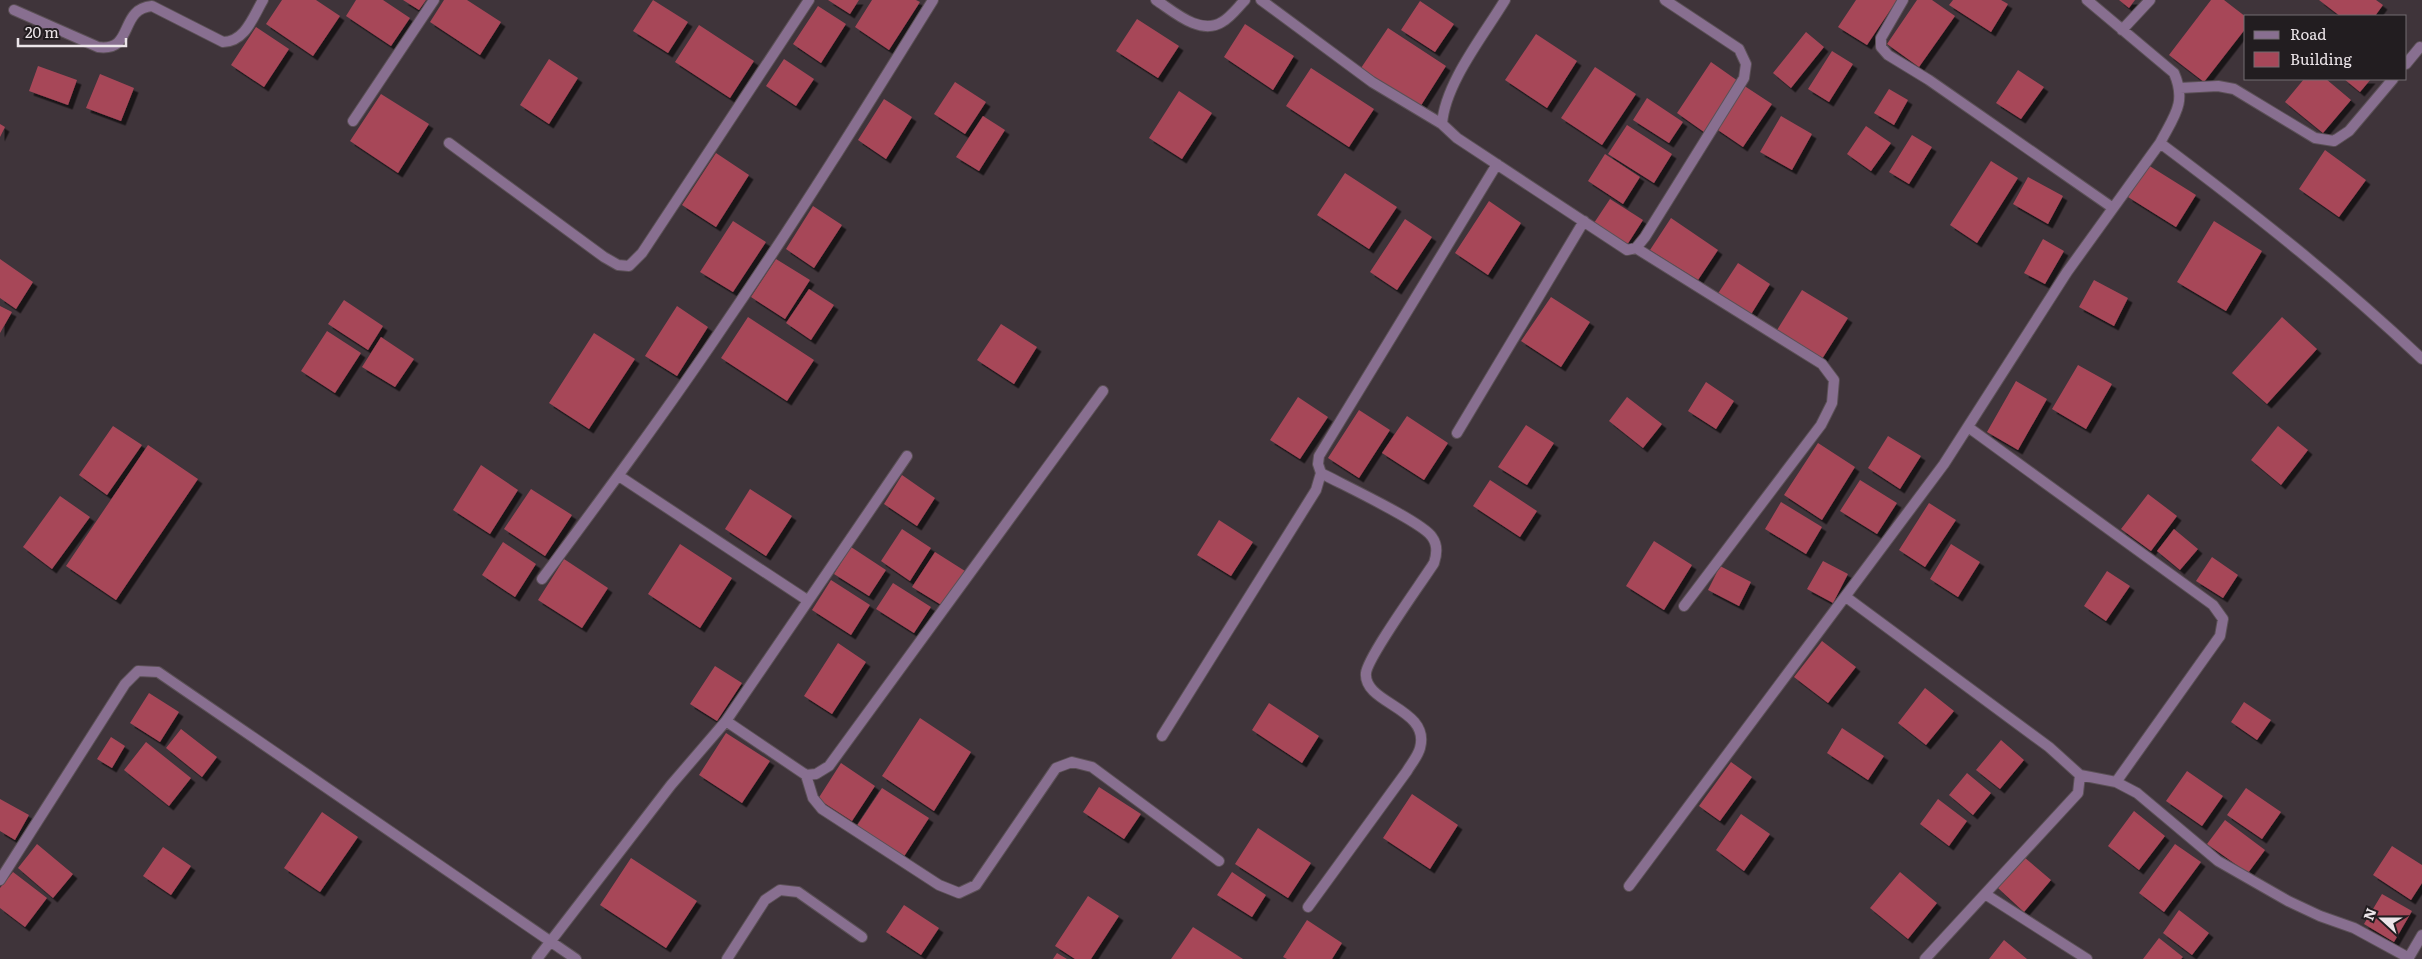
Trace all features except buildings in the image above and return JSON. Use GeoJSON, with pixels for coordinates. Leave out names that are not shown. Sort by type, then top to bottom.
{"type":"FeatureCollection","features":[{"type":"Feature","properties":{"kind":"street"},"geometry":{"type":"LineString","coordinates":[[14,10],[98,47],[109,48],[118,44],[135,12],[143,7],[152,6],[223,42],[232,42],[242,35],[263,0]]}},
{"type":"Feature","properties":{"kind":"street"},"geometry":{"type":"LineString","coordinates":[[353,121],[434,0]]}},
{"type":"Feature","properties":{"kind":"street"},"geometry":{"type":"LineString","coordinates":[[449,143],[604,257],[618,265],[629,266],[642,253],[809,0]]}},
{"type":"Feature","properties":{"kind":"street"},"geometry":{"type":"LineString","coordinates":[[542,578],[619,476],[728,321],[816,188],[933,0]]}},
{"type":"Feature","properties":{"kind":"street"},"geometry":{"type":"LineString","coordinates":[[1156,0],[1190,22],[1208,26],[1222,22],[1245,0]]}},
{"type":"Feature","properties":{"kind":"street"},"geometry":{"type":"LineString","coordinates":[[1261,0],[1372,82],[1442,124],[1458,138],[1627,250],[1636,248],[1645,238],[1744,78],[1746,64],[1739,49],[1665,0]]}},
{"type":"Feature","properties":{"kind":"street"},"geometry":{"type":"LineString","coordinates":[[1442,124],[1450,91],[1505,0]]}},
{"type":"Feature","properties":{"kind":"street"},"geometry":{"type":"LineString","coordinates":[[1903,0],[1881,38],[1881,48],[2113,208]]}},
{"type":"Feature","properties":{"kind":"street"},"geometry":{"type":"LineString","coordinates":[[1629,886],[1944,464],[2066,272],[2160,143],[2179,104],[2180,88],[2174,73],[2087,0]]}},
{"type":"Feature","properties":{"kind":"street"},"geometry":{"type":"LineString","coordinates":[[2122,30],[2150,0]]}},
{"type":"Feature","properties":{"kind":"street"},"geometry":{"type":"LineString","coordinates":[[2407,63],[2420,47]]}},
{"type":"Feature","properties":{"kind":"street"},"geometry":{"type":"LineString","coordinates":[[2180,88],[2218,86],[2234,89],[2316,138],[2334,141],[2349,131],[2392,80]]}},
{"type":"Feature","properties":{"kind":"street"},"geometry":{"type":"LineString","coordinates":[[2160,143],[2260,218],[2390,328],[2422,359]]}},
{"type":"Feature","properties":{"kind":"street"},"geometry":{"type":"LineString","coordinates":[[1162,736],[1316,490],[1321,473],[1318,464],[1319,456],[1497,164]]}},
{"type":"Feature","properties":{"kind":"street"},"geometry":{"type":"LineString","coordinates":[[1457,433],[1584,220]]}},
{"type":"Feature","properties":{"kind":"street"},"geometry":{"type":"LineString","coordinates":[[1636,248],[1822,364],[1834,380],[1832,403],[1821,425],[1684,606]]}},
{"type":"Feature","properties":{"kind":"street"},"geometry":{"type":"LineString","coordinates":[[806,775],[816,774],[829,766],[1103,391]]}},
{"type":"Feature","properties":{"kind":"street"},"geometry":{"type":"LineString","coordinates":[[1968,427],[2213,605],[2223,619],[2220,636],[2116,782]]}},
{"type":"Feature","properties":{"kind":"street"},"geometry":{"type":"LineString","coordinates":[[537,959],[671,786],[726,721],[907,456]]}},
{"type":"Feature","properties":{"kind":"street"},"geometry":{"type":"LineString","coordinates":[[1308,907],[1407,771],[1420,749],[1422,736],[1416,722],[1368,685],[1366,673],[1374,655],[1434,563],[1437,552],[1432,536],[1410,520],[1321,473]]}},
{"type":"Feature","properties":{"kind":"street"},"geometry":{"type":"LineString","coordinates":[[619,476],[807,600]]}},
{"type":"Feature","properties":{"kind":"street"},"geometry":{"type":"LineString","coordinates":[[1846,597],[2049,748],[2080,775],[2116,782],[2137,793],[2218,861],[2288,901],[2320,916],[2354,928],[2408,958],[2422,935]]}},
{"type":"Feature","properties":{"kind":"street"},"geometry":{"type":"LineString","coordinates":[[0,880],[124,684],[138,671],[158,672],[576,959]]}},
{"type":"Feature","properties":{"kind":"street"},"geometry":{"type":"LineString","coordinates":[[726,721],[806,775],[813,798],[822,809],[939,885],[959,893],[976,885],[1056,768],[1072,762],[1092,767],[1219,861]]}},
{"type":"Feature","properties":{"kind":"street"},"geometry":{"type":"LineString","coordinates":[[1925,959],[2078,793],[2080,775]]}},
{"type":"Feature","properties":{"kind":"street"},"geometry":{"type":"LineString","coordinates":[[727,959],[765,900],[780,890],[798,892],[862,937]]}},
{"type":"Feature","properties":{"kind":"street"},"geometry":{"type":"LineString","coordinates":[[1985,894],[2087,959]]}}]}
